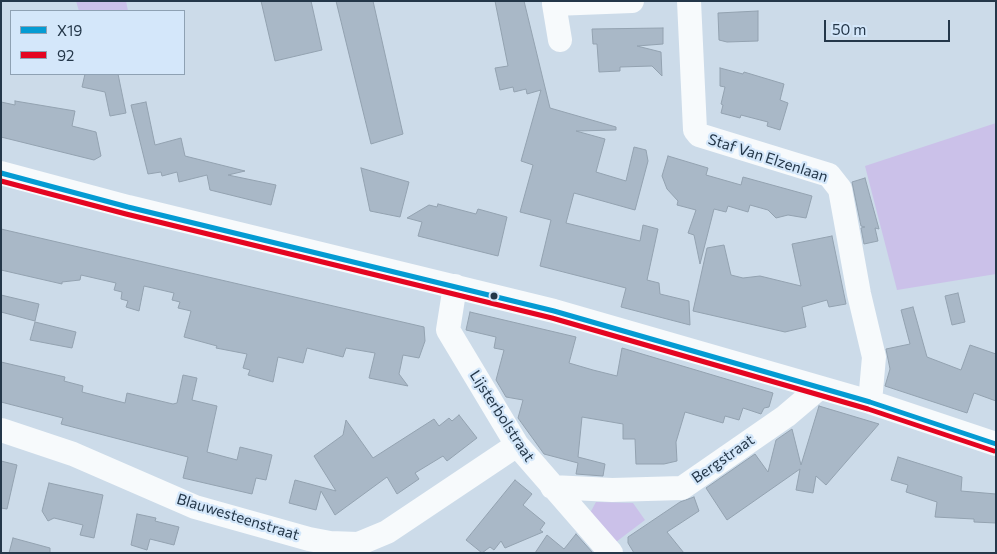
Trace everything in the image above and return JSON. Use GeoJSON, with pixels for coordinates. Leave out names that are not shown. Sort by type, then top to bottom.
{"type":"FeatureCollection","features":[{"type":"Feature","properties":{"kind":"street"},"geometry":{"type":"LineString","coordinates":[[560,40],[554,2],[632,1]]}},
{"type":"Feature","properties":{"kind":"street","name":"Staf Van Elzenlaan"},"geometry":{"type":"LineString","coordinates":[[689,1],[695,130],[699,135],[829,175],[840,189],[858,294],[874,357],[874,376],[870,402]]}},
{"type":"Feature","properties":{"kind":"street"},"geometry":{"type":"LineString","coordinates":[[1,174],[554,311],[870,402],[996,444]]}},
{"type":"Feature","properties":{"kind":"street","name":"Lijsterbolstraat"},"geometry":{"type":"LineString","coordinates":[[455,286],[448,330],[517,445],[611,553]]}},
{"type":"Feature","properties":{"kind":"street","name":"Bergstraat"},"geometry":{"type":"LineString","coordinates":[[552,487],[612,490],[682,488],[786,416],[819,388]]}},
{"type":"Feature","properties":{"kind":"street","name":"Blauwesteenstraat"},"geometry":{"type":"LineString","coordinates":[[1,430],[73,454],[195,507],[309,539],[340,544],[358,544],[387,532],[517,445]]}},
{"type":"Feature","properties":{"kind":"shaded area"},"geometry":{"type":"Polygon","coordinates":[[[76,1],[126,1],[128,10],[79,10],[76,1]]]}},
{"type":"Feature","properties":{"kind":"shaded area"},"geometry":{"type":"Polygon","coordinates":[[[996,123],[996,274],[897,290],[865,166],[996,123]]]}},
{"type":"Feature","properties":{"kind":"shaded area"},"geometry":{"type":"Polygon","coordinates":[[[596,502],[633,503],[645,520],[616,542],[590,513],[596,502]]]}},
{"type":"Feature","properties":{"kind":"building"},"geometry":{"type":"Polygon","coordinates":[[[261,1],[311,1],[322,50],[275,61],[261,1]]]}},
{"type":"Feature","properties":{"kind":"building"},"geometry":{"type":"Polygon","coordinates":[[[336,1],[373,1],[403,134],[371,144],[336,1]]]}},
{"type":"Feature","properties":{"kind":"building"},"geometry":{"type":"Polygon","coordinates":[[[495,1],[524,1],[550,108],[616,127],[616,130],[576,131],[605,139],[596,172],[626,181],[634,147],[646,150],[648,161],[635,210],[574,193],[566,223],[640,241],[643,225],[658,229],[647,280],[659,283],[660,294],[689,301],[690,325],[621,307],[626,288],[540,266],[551,220],[520,212],[533,165],[521,161],[541,90],[527,94],[526,89],[514,92],[513,87],[500,90],[495,68],[508,66],[495,1]]]}},
{"type":"Feature","properties":{"kind":"building"},"geometry":{"type":"Polygon","coordinates":[[[758,11],[758,41],[727,42],[719,40],[718,13],[758,11]]]}},
{"type":"Feature","properties":{"kind":"building"},"geometry":{"type":"Polygon","coordinates":[[[663,28],[663,44],[637,46],[661,52],[662,76],[652,66],[620,67],[620,71],[599,72],[597,44],[593,44],[592,29],[663,28]]]}},
{"type":"Feature","properties":{"kind":"building"},"geometry":{"type":"Polygon","coordinates":[[[720,68],[743,74],[744,72],[784,84],[780,100],[788,103],[780,130],[767,126],[768,122],[741,115],[740,118],[721,113],[725,87],[720,86],[720,68]]]}},
{"type":"Feature","properties":{"kind":"building"},"geometry":{"type":"Polygon","coordinates":[[[85,75],[118,75],[126,113],[110,116],[105,92],[82,87],[85,75]]]}},
{"type":"Feature","properties":{"kind":"building"},"geometry":{"type":"Polygon","coordinates":[[[15,101],[75,111],[72,126],[96,132],[101,156],[94,160],[1,137],[1,102],[15,105],[15,101]]]}},
{"type":"Feature","properties":{"kind":"building"},"geometry":{"type":"Polygon","coordinates":[[[146,102],[155,145],[181,138],[185,156],[245,171],[228,175],[276,185],[271,205],[210,190],[207,175],[179,182],[177,172],[162,176],[161,172],[148,174],[131,105],[146,102]]]}},
{"type":"Feature","properties":{"kind":"building"},"geometry":{"type":"Polygon","coordinates":[[[668,156],[708,168],[706,175],[741,185],[743,177],[812,196],[806,218],[788,215],[776,218],[768,210],[750,205],[748,212],[728,206],[726,212],[714,209],[700,264],[694,235],[688,233],[696,210],[677,205],[678,201],[667,189],[662,176],[668,156]]]}},
{"type":"Feature","properties":{"kind":"building"},"geometry":{"type":"Polygon","coordinates":[[[361,168],[409,182],[400,217],[370,211],[361,168]]]}},
{"type":"Feature","properties":{"kind":"building"},"geometry":{"type":"Polygon","coordinates":[[[865,178],[879,229],[875,228],[878,241],[864,244],[861,228],[865,227],[861,226],[852,182],[865,178]]]}},
{"type":"Feature","properties":{"kind":"building"},"geometry":{"type":"Polygon","coordinates":[[[438,204],[476,214],[478,209],[507,217],[498,256],[418,236],[422,222],[407,218],[429,205],[437,207],[438,204]]]}},
{"type":"Feature","properties":{"kind":"building"},"geometry":{"type":"Polygon","coordinates":[[[1,229],[424,327],[425,341],[419,358],[403,355],[399,374],[408,386],[369,378],[375,353],[346,348],[343,357],[307,348],[303,363],[278,357],[273,382],[248,375],[250,370],[243,368],[247,354],[216,348],[217,346],[184,337],[191,311],[178,308],[180,302],[172,300],[174,293],[144,286],[139,311],[126,307],[128,301],[121,299],[122,292],[114,290],[116,283],[81,275],[80,280],[62,282],[62,284],[1,270],[1,229]]]}},
{"type":"Feature","properties":{"kind":"building"},"geometry":{"type":"Polygon","coordinates":[[[832,236],[846,304],[829,307],[827,300],[802,307],[806,327],[785,332],[693,311],[707,248],[724,245],[731,275],[743,278],[760,276],[801,286],[792,244],[832,236]]]}},
{"type":"Feature","properties":{"kind":"building"},"geometry":{"type":"Polygon","coordinates":[[[958,293],[965,322],[952,325],[945,296],[958,293]]]}},
{"type":"Feature","properties":{"kind":"building"},"geometry":{"type":"Polygon","coordinates":[[[1,295],[39,304],[35,321],[1,312],[1,295]]]}},
{"type":"Feature","properties":{"kind":"building"},"geometry":{"type":"Polygon","coordinates":[[[913,307],[927,357],[961,370],[970,345],[996,354],[996,401],[974,393],[967,413],[885,386],[890,369],[886,349],[910,344],[901,310],[913,307]]]}},
{"type":"Feature","properties":{"kind":"building"},"geometry":{"type":"Polygon","coordinates":[[[470,312],[576,337],[569,363],[617,376],[622,348],[773,393],[769,407],[764,408],[761,414],[743,408],[739,420],[725,416],[723,423],[685,412],[676,442],[677,461],[664,464],[636,464],[635,439],[623,439],[623,424],[582,417],[578,457],[605,464],[603,476],[576,474],[578,463],[544,454],[518,418],[523,400],[506,397],[496,380],[504,350],[494,348],[496,337],[466,330],[470,312]]]}},
{"type":"Feature","properties":{"kind":"building"},"geometry":{"type":"Polygon","coordinates":[[[35,322],[76,332],[72,348],[30,340],[35,322]]]}},
{"type":"Feature","properties":{"kind":"building"},"geometry":{"type":"Polygon","coordinates":[[[1,362],[65,377],[64,381],[83,386],[82,392],[125,403],[127,393],[173,404],[177,403],[183,375],[197,378],[192,400],[217,406],[207,452],[237,460],[240,447],[272,455],[266,480],[256,478],[252,494],[183,478],[188,457],[61,424],[63,418],[1,402],[1,362]]]}},
{"type":"Feature","properties":{"kind":"building"},"geometry":{"type":"Polygon","coordinates":[[[819,406],[879,424],[826,485],[816,476],[813,493],[796,490],[800,469],[727,520],[706,488],[755,454],[768,472],[776,440],[792,429],[801,465],[819,406]]]}},
{"type":"Feature","properties":{"kind":"building"},"geometry":{"type":"Polygon","coordinates":[[[459,415],[477,438],[447,461],[443,456],[415,473],[419,479],[397,494],[387,477],[335,515],[321,491],[316,510],[289,503],[295,480],[336,491],[314,456],[343,435],[346,420],[373,458],[434,419],[439,426],[449,418],[452,421],[459,415]]]}},
{"type":"Feature","properties":{"kind":"building"},"geometry":{"type":"Polygon","coordinates":[[[898,457],[962,477],[961,491],[996,494],[996,523],[974,522],[974,519],[935,517],[937,502],[906,492],[908,485],[891,480],[898,457]]]}},
{"type":"Feature","properties":{"kind":"building"},"geometry":{"type":"Polygon","coordinates":[[[1,461],[17,465],[7,509],[1,508],[1,461]]]}},
{"type":"Feature","properties":{"kind":"building"},"geometry":{"type":"Polygon","coordinates":[[[515,480],[532,494],[523,505],[545,523],[540,530],[543,532],[505,548],[501,541],[494,550],[490,547],[482,553],[466,540],[515,480]]]}},
{"type":"Feature","properties":{"kind":"building"},"geometry":{"type":"Polygon","coordinates":[[[49,483],[103,495],[94,538],[80,535],[83,525],[54,518],[48,521],[42,511],[49,483]]]}},
{"type":"Feature","properties":{"kind":"building"},"geometry":{"type":"Polygon","coordinates":[[[694,497],[699,511],[667,532],[684,553],[634,553],[628,543],[628,537],[680,502],[694,497]]]}},
{"type":"Feature","properties":{"kind":"building"},"geometry":{"type":"Polygon","coordinates":[[[137,514],[156,518],[155,521],[179,527],[174,545],[150,539],[147,550],[131,545],[137,514]]]}},
{"type":"Feature","properties":{"kind":"building"},"geometry":{"type":"Polygon","coordinates":[[[576,534],[593,553],[535,553],[547,535],[564,549],[576,534]]]}},
{"type":"Feature","properties":{"kind":"building"},"geometry":{"type":"Polygon","coordinates":[[[13,538],[50,548],[50,553],[9,553],[13,538]]]}},
{"type":"Feature","properties":{"kind":"transit line","name":"X19"},"geometry":{"type":"LineString","coordinates":[[1,173],[128,207],[554,311],[870,402],[996,444]]}},
{"type":"Feature","properties":{"kind":"transit line","name":"92"},"geometry":{"type":"LineString","coordinates":[[1,181],[126,214],[552,318],[868,409],[994,451]]}}]}
